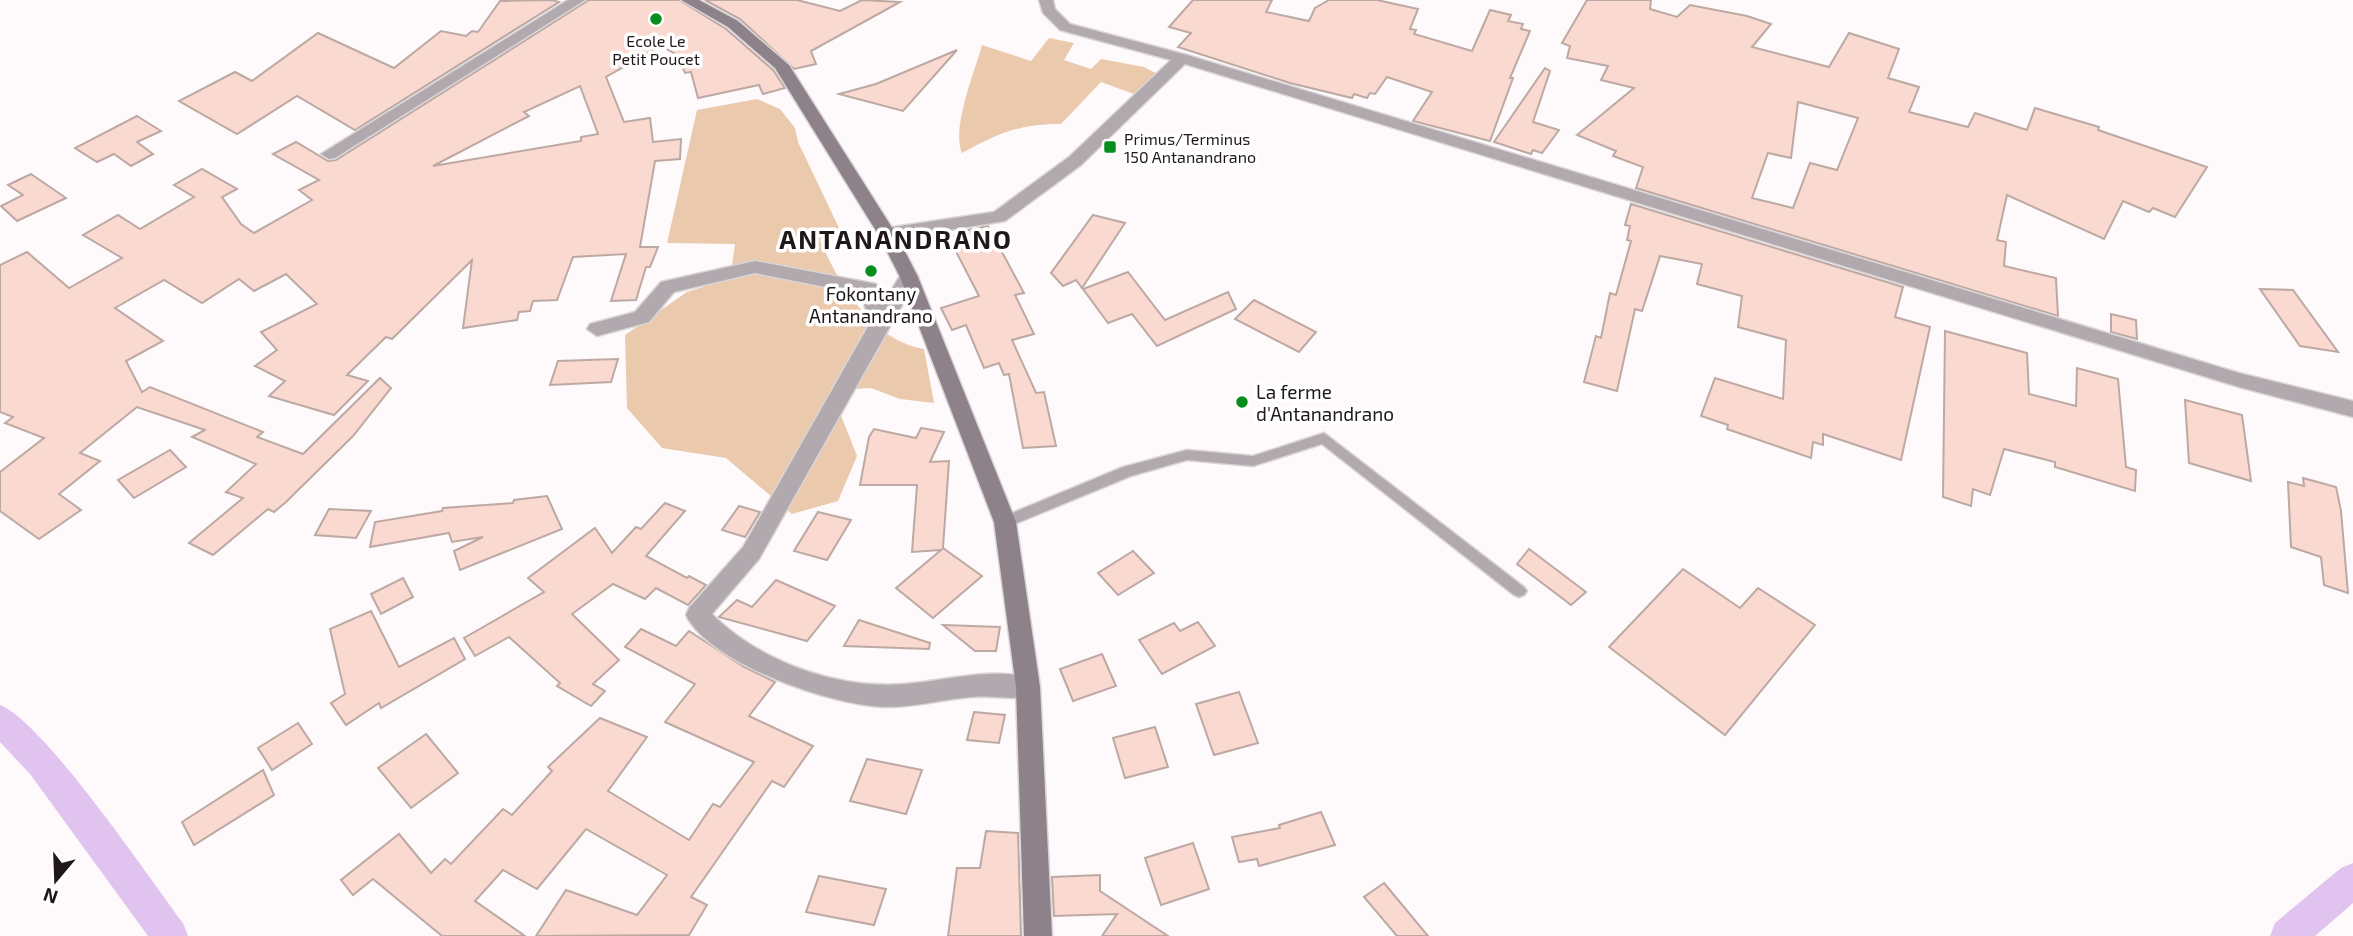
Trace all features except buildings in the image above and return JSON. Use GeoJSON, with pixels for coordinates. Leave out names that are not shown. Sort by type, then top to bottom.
{"type":"FeatureCollection","features":[{"type":"Feature","properties":{"kind":"street"},"geometry":{"type":"LineString","coordinates":[[330,154],[578,0]]}},
{"type":"Feature","properties":{"kind":"street"},"geometry":{"type":"LineString","coordinates":[[688,0],[733,24],[781,65],[887,234],[909,277],[1005,522],[1028,687],[1038,936]]}},
{"type":"Feature","properties":{"kind":"street"},"geometry":{"type":"LineString","coordinates":[[1046,0],[1048,10],[1065,27],[1182,58],[2225,376],[2353,408]]}},
{"type":"Feature","properties":{"kind":"street"},"geometry":{"type":"LineString","coordinates":[[887,234],[999,217],[1074,161],[1182,58]]}},
{"type":"Feature","properties":{"kind":"street"},"geometry":{"type":"LineString","coordinates":[[597,329],[642,317],[668,287],[755,267],[869,289],[880,323]]}},
{"type":"Feature","properties":{"kind":"street"},"geometry":{"type":"LineString","coordinates":[[909,277],[880,323],[751,553],[696,615],[708,629],[755,659],[837,689],[884,696],[978,686],[1028,687]]}},
{"type":"Feature","properties":{"kind":"lane"},"geometry":{"type":"LineString","coordinates":[[1005,522],[1128,471],[1187,455],[1253,461],[1324,438],[1519,591]]}},
{"type":"Feature","properties":{"kind":"shaded area"},"geometry":{"type":"Polygon","coordinates":[[[1049,38],[1074,43],[1064,60],[1091,69],[1101,59],[1144,67],[1163,77],[1142,97],[1101,82],[1061,124],[1010,131],[962,153],[959,130],[982,45],[1031,61],[1049,38]]]}},
{"type":"Feature","properties":{"kind":"shaded area"},"geometry":{"type":"Polygon","coordinates":[[[757,99],[780,109],[795,128],[798,142],[839,228],[820,240],[837,275],[874,323],[906,344],[924,349],[934,403],[900,399],[871,388],[853,389],[840,413],[857,456],[838,501],[792,514],[726,458],[662,448],[627,408],[625,335],[687,292],[730,278],[735,244],[667,243],[697,110],[757,99]]]}},
{"type":"Feature","properties":{"kind":"waterway"},"geometry":{"type":"LineString","coordinates":[[0,720],[42,763],[170,936]]}},
{"type":"Feature","properties":{"kind":"waterway"},"geometry":{"type":"LineString","coordinates":[[2288,936],[2353,880]]}},
{"type":"Feature","properties":{"kind":"place","name":"Ecole Le Petit Poucet"},"geometry":{"type":"Point","coordinates":[656,19]}},
{"type":"Feature","properties":{"kind":"place","name":"Primus/Terminus 150 Antanandrano"},"geometry":{"type":"Point","coordinates":[1110,147]}},
{"type":"Feature","properties":{"kind":"place","name":"Fokontany Antanandrano"},"geometry":{"type":"Point","coordinates":[871,271]}},
{"type":"Feature","properties":{"kind":"place","name":"La ferme d'Antanandrano"},"geometry":{"type":"Point","coordinates":[1242,402]}},
{"type":"Feature","properties":{"kind":"district","name":"ANTANANDRANO"},"geometry":{"type":"Point","coordinates":[896,238]}}]}
